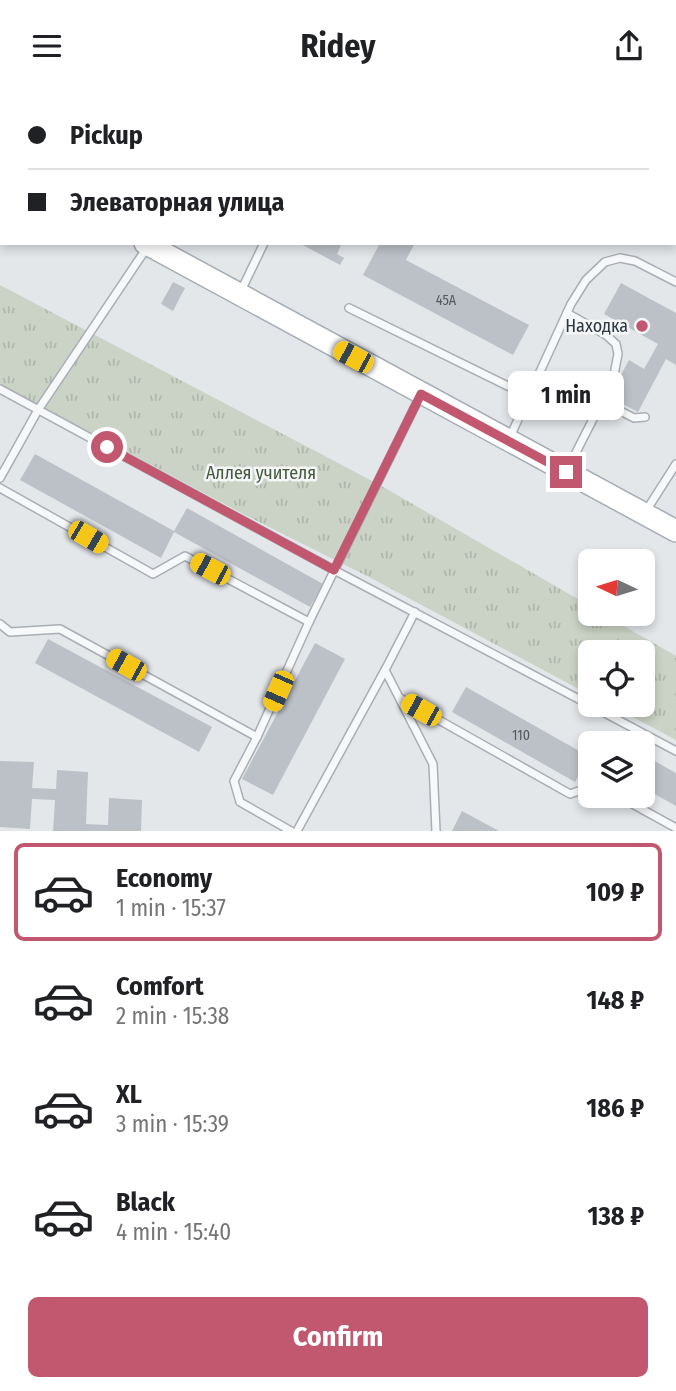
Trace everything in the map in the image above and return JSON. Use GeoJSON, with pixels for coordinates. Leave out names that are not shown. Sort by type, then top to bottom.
{"type":"FeatureCollection","features":[{"type":"Feature","properties":{"kind":"main road"},"geometry":{"type":"LineString","coordinates":[[149,245],[676,531]]}},
{"type":"Feature","properties":{"kind":"lane"},"geometry":{"type":"LineString","coordinates":[[0,478],[38,410],[146,245]]}},
{"type":"Feature","properties":{"kind":"lane"},"geometry":{"type":"LineString","coordinates":[[240,295],[263,245]]}},
{"type":"Feature","properties":{"kind":"lane"},"geometry":{"type":"LineString","coordinates":[[509,440],[567,313],[586,280],[606,263],[620,258],[635,261],[676,282]]}},
{"type":"Feature","properties":{"kind":"lane"},"geometry":{"type":"LineString","coordinates":[[349,308],[530,397]]}},
{"type":"Feature","properties":{"kind":"lane"},"geometry":{"type":"LineString","coordinates":[[566,472],[613,380],[618,354],[616,344],[606,335],[567,313]]}},
{"type":"Feature","properties":{"kind":"lane"},"geometry":{"type":"LineString","coordinates":[[0,389],[578,699]]}},
{"type":"Feature","properties":{"kind":"lane"},"geometry":{"type":"LineString","coordinates":[[291,831],[240,802],[234,781],[421,394]]}},
{"type":"Feature","properties":{"kind":"lane"},"geometry":{"type":"LineString","coordinates":[[601,401],[634,418],[645,417]]}},
{"type":"Feature","properties":{"kind":"lane"},"geometry":{"type":"LineString","coordinates":[[644,514],[676,464]]}},
{"type":"Feature","properties":{"kind":"lane"},"geometry":{"type":"LineString","coordinates":[[0,488],[153,574],[186,556],[309,622]]}},
{"type":"Feature","properties":{"kind":"lane"},"geometry":{"type":"LineString","coordinates":[[297,831],[415,612]]}},
{"type":"Feature","properties":{"kind":"lane"},"geometry":{"type":"LineString","coordinates":[[0,624],[10,632],[60,629],[257,737]]}},
{"type":"Feature","properties":{"kind":"lane"},"geometry":{"type":"LineString","coordinates":[[385,670],[433,764],[436,831]]}},
{"type":"Feature","properties":{"kind":"lane"},"geometry":{"type":"LineString","coordinates":[[399,698],[570,795],[578,792]]}},
{"type":"Feature","properties":{"kind":"lane"},"geometry":{"type":"LineString","coordinates":[[612,717],[676,751]]}},
{"type":"Feature","properties":{"kind":"lane"},"geometry":{"type":"LineString","coordinates":[[640,808],[676,828]]}},
{"type":"Feature","properties":{"kind":"green space","name":"Аллея учителя"},"geometry":{"type":"Polygon","coordinates":[[[0,285],[378,484],[578,599],[578,627],[626,627],[648,640],[578,640],[578,689],[0,384],[0,285]]]}},
{"type":"Feature","properties":{"kind":"green space","name":"Аллея учителя"},"geometry":{"type":"Polygon","coordinates":[[[655,644],[676,656],[676,740],[633,717],[655,717],[655,644]]]}},
{"type":"Feature","properties":{"kind":"building"},"geometry":{"type":"Polygon","coordinates":[[[303,245],[341,245],[337,254],[344,258],[340,265],[303,245]]]}},
{"type":"Feature","properties":{"kind":"building"},"geometry":{"type":"Polygon","coordinates":[[[379,245],[414,245],[406,260],[529,325],[513,355],[363,275],[379,245]]]}},
{"type":"Feature","properties":{"kind":"building"},"geometry":{"type":"Polygon","coordinates":[[[173,282],[185,288],[173,311],[161,304],[173,282]]]}},
{"type":"Feature","properties":{"kind":"building"},"geometry":{"type":"Polygon","coordinates":[[[621,283],[676,313],[676,365],[666,359],[638,412],[609,397],[629,360],[644,369],[658,344],[604,314],[621,283]]]}},
{"type":"Feature","properties":{"kind":"building"},"geometry":{"type":"Polygon","coordinates":[[[35,454],[174,531],[187,508],[323,584],[310,607],[174,532],[161,558],[20,480],[35,454]]]}},
{"type":"Feature","properties":{"kind":"building"},"geometry":{"type":"Polygon","coordinates":[[[48,639],[212,727],[199,752],[35,663],[48,639]]]}},
{"type":"Feature","properties":{"kind":"building"},"geometry":{"type":"Polygon","coordinates":[[[315,643],[345,659],[273,795],[242,779],[315,643]]]}},
{"type":"Feature","properties":{"kind":"building"},"geometry":{"type":"Polygon","coordinates":[[[466,687],[578,750],[578,777],[575,782],[452,712],[466,687]]]}},
{"type":"Feature","properties":{"kind":"building"},"geometry":{"type":"Polygon","coordinates":[[[0,761],[34,762],[32,788],[56,789],[57,770],[88,772],[86,824],[108,825],[109,798],[142,800],[141,831],[53,831],[55,800],[32,799],[30,829],[0,827],[0,761]]]}},
{"type":"Feature","properties":{"kind":"building"},"geometry":{"type":"Polygon","coordinates":[[[655,761],[676,773],[676,806],[655,794],[655,761]]]}},
{"type":"Feature","properties":{"kind":"building"},"geometry":{"type":"Polygon","coordinates":[[[462,811],[499,831],[452,831],[462,811]]]}},
{"type":"Feature","properties":{"kind":"place","name":"Находка"},"geometry":{"type":"Point","coordinates":[642,326]}},
{"type":"Feature","properties":{"kind":"route"},"geometry":{"type":"LineString","coordinates":[[107,447],[334,570],[421,394],[566,472]]}}]}
